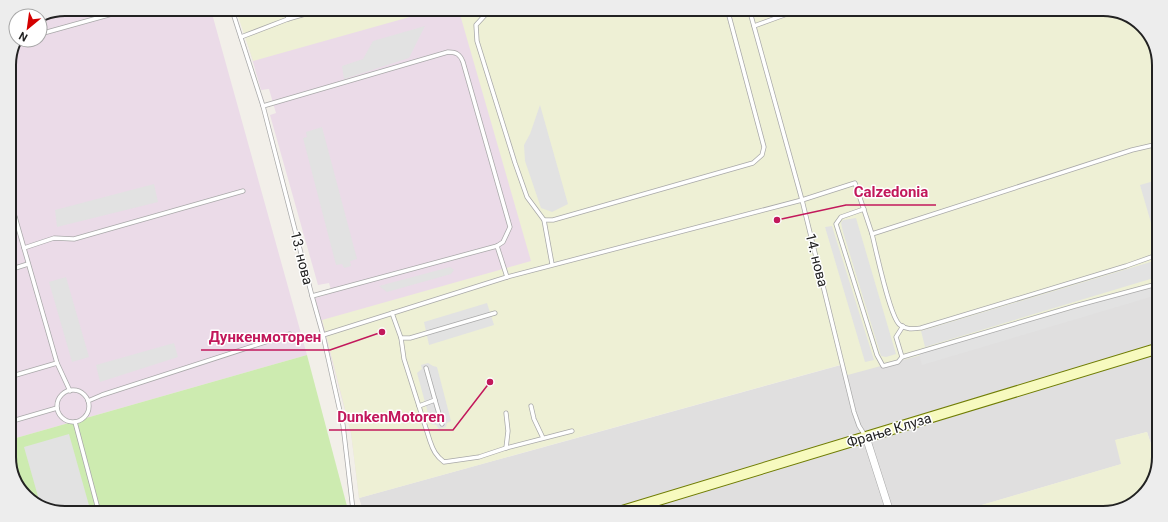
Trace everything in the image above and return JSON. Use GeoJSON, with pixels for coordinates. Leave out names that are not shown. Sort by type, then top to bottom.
{"type":"FeatureCollection","features":[{"type":"Feature","properties":{"kind":"main road","name":"Фрање Клуза"},"geometry":{"type":"LineString","coordinates":[[638,506],[1152,350]]}},
{"type":"Feature","properties":{"kind":"street"},"geometry":{"type":"LineString","coordinates":[[866,437],[888,506]]}},
{"type":"Feature","properties":{"kind":"lane"},"geometry":{"type":"LineString","coordinates":[[48,32],[105,16]]}},
{"type":"Feature","properties":{"kind":"lane","name":"13. нова"},"geometry":{"type":"LineString","coordinates":[[234,16],[263,106],[323,334],[343,425],[353,506]]}},
{"type":"Feature","properties":{"kind":"lane"},"geometry":{"type":"LineString","coordinates":[[241,38],[298,16]]}},
{"type":"Feature","properties":{"kind":"lane"},"geometry":{"type":"LineString","coordinates":[[484,16],[476,25],[477,41],[527,197],[544,220],[552,264]]}},
{"type":"Feature","properties":{"kind":"lane"},"geometry":{"type":"LineString","coordinates":[[544,220],[553,220],[753,163],[762,155],[764,147],[729,16]]}},
{"type":"Feature","properties":{"kind":"lane","name":"14. нова"},"geometry":{"type":"LineString","coordinates":[[751,16],[802,200],[854,412],[859,426],[866,437]]}},
{"type":"Feature","properties":{"kind":"lane"},"geometry":{"type":"LineString","coordinates":[[754,26],[779,16]]}},
{"type":"Feature","properties":{"kind":"lane"},"geometry":{"type":"LineString","coordinates":[[263,106],[448,52],[455,52],[461,57],[510,228],[503,242],[498,246],[312,296]]}},
{"type":"Feature","properties":{"kind":"lane"},"geometry":{"type":"LineString","coordinates":[[872,234],[1132,150],[1152,145]]}},
{"type":"Feature","properties":{"kind":"lane"},"geometry":{"type":"LineString","coordinates":[[323,334],[552,264],[802,200],[855,183],[872,234],[888,298],[898,324],[907,329],[921,328],[1152,257]]}},
{"type":"Feature","properties":{"kind":"lane"},"geometry":{"type":"LineString","coordinates":[[24,248],[54,238],[74,239],[243,191]]}},
{"type":"Feature","properties":{"kind":"lane"},"geometry":{"type":"LineString","coordinates":[[864,209],[841,217],[836,224],[877,355],[883,366],[898,362],[902,357],[923,350],[1152,285]]}},
{"type":"Feature","properties":{"kind":"lane"},"geometry":{"type":"LineString","coordinates":[[16,220],[57,363],[70,390]]}},
{"type":"Feature","properties":{"kind":"lane"},"geometry":{"type":"LineString","coordinates":[[498,246],[507,277]]}},
{"type":"Feature","properties":{"kind":"lane"},"geometry":{"type":"LineString","coordinates":[[16,268],[28,264]]}},
{"type":"Feature","properties":{"kind":"lane"},"geometry":{"type":"LineString","coordinates":[[392,313],[401,338],[404,359],[434,451],[444,462],[479,457],[572,430]]}},
{"type":"Feature","properties":{"kind":"lane"},"geometry":{"type":"LineString","coordinates":[[401,338],[410,338],[495,313]]}},
{"type":"Feature","properties":{"kind":"lane"},"geometry":{"type":"LineString","coordinates":[[902,326],[896,337],[902,357]]}},
{"type":"Feature","properties":{"kind":"lane"},"geometry":{"type":"LineString","coordinates":[[88,401],[102,395],[290,334]]}},
{"type":"Feature","properties":{"kind":"lane"},"geometry":{"type":"LineString","coordinates":[[16,376],[57,363]]}},
{"type":"Feature","properties":{"kind":"lane"},"geometry":{"type":"LineString","coordinates":[[426,368],[442,424]]}},
{"type":"Feature","properties":{"kind":"lane"},"geometry":{"type":"LineString","coordinates":[[70,390],[83,394],[88,401],[89,405],[86,414],[76,422],[65,420],[61,417],[57,408],[57,403],[62,395],[70,390]]}},
{"type":"Feature","properties":{"kind":"lane"},"geometry":{"type":"LineString","coordinates":[[419,406],[434,400]]}},
{"type":"Feature","properties":{"kind":"lane"},"geometry":{"type":"LineString","coordinates":[[531,406],[534,419],[543,438]]}},
{"type":"Feature","properties":{"kind":"lane"},"geometry":{"type":"LineString","coordinates":[[16,420],[57,408]]}},
{"type":"Feature","properties":{"kind":"lane"},"geometry":{"type":"LineString","coordinates":[[506,413],[508,431],[506,448]]}},
{"type":"Feature","properties":{"kind":"lane"},"geometry":{"type":"LineString","coordinates":[[76,422],[97,506]]}},
{"type":"Feature","properties":{"kind":"shaded area"},"geometry":{"type":"Polygon","coordinates":[[[59,16],[213,16],[307,355],[16,438],[16,62],[19,48],[48,48],[48,19],[59,16]]]}},
{"type":"Feature","properties":{"kind":"shaded area"},"geometry":{"type":"Polygon","coordinates":[[[240,16],[740,16],[359,498],[351,433],[315,298],[332,293],[329,283],[318,285],[270,115],[276,113],[269,89],[261,90],[240,16]]]}},
{"type":"Feature","properties":{"kind":"shaded area"},"geometry":{"type":"Polygon","coordinates":[[[425,26],[409,58],[344,79],[342,66],[363,59],[373,41],[425,26]]]}},
{"type":"Feature","properties":{"kind":"shaded area"},"geometry":{"type":"Polygon","coordinates":[[[540,105],[568,204],[552,212],[541,208],[525,161],[524,145],[530,134],[540,105]]]}},
{"type":"Feature","properties":{"kind":"shaded area"},"geometry":{"type":"Polygon","coordinates":[[[322,127],[357,259],[350,261],[351,266],[344,268],[342,264],[336,265],[303,138],[307,137],[306,132],[322,127]]]}},
{"type":"Feature","properties":{"kind":"shaded area"},"geometry":{"type":"Polygon","coordinates":[[[1152,182],[1152,226],[1140,185],[1152,182]]]}},
{"type":"Feature","properties":{"kind":"shaded area"},"geometry":{"type":"Polygon","coordinates":[[[154,184],[158,202],[57,227],[55,210],[154,184]]]}},
{"type":"Feature","properties":{"kind":"shaded area"},"geometry":{"type":"Polygon","coordinates":[[[856,218],[896,354],[886,357],[881,356],[841,223],[843,220],[856,218]]]}},
{"type":"Feature","properties":{"kind":"shaded area"},"geometry":{"type":"Polygon","coordinates":[[[832,226],[874,360],[865,362],[825,227],[832,226]]]}},
{"type":"Feature","properties":{"kind":"shaded area"},"geometry":{"type":"Polygon","coordinates":[[[1152,262],[1152,279],[925,347],[921,331],[1152,262]]]}},
{"type":"Feature","properties":{"kind":"shaded area"},"geometry":{"type":"Polygon","coordinates":[[[450,267],[454,270],[451,274],[387,292],[379,286],[450,267]]]}},
{"type":"Feature","properties":{"kind":"shaded area"},"geometry":{"type":"Polygon","coordinates":[[[66,277],[89,357],[72,362],[49,282],[66,277]]]}},
{"type":"Feature","properties":{"kind":"shaded area"},"geometry":{"type":"Polygon","coordinates":[[[1152,286],[1152,296],[922,365],[919,353],[1152,286]]]}},
{"type":"Feature","properties":{"kind":"shaded area"},"geometry":{"type":"Polygon","coordinates":[[[1152,292],[1152,447],[1147,432],[1116,440],[1122,464],[978,506],[362,506],[359,498],[841,365],[1152,292]]]}},
{"type":"Feature","properties":{"kind":"shaded area"},"geometry":{"type":"Polygon","coordinates":[[[487,303],[494,325],[429,345],[424,322],[487,303]]]}},
{"type":"Feature","properties":{"kind":"shaded area"},"geometry":{"type":"Polygon","coordinates":[[[174,343],[178,357],[100,382],[96,365],[174,343]]]}},
{"type":"Feature","properties":{"kind":"shaded area"},"geometry":{"type":"Polygon","coordinates":[[[428,363],[437,367],[451,421],[447,423],[446,427],[439,429],[436,425],[431,424],[417,373],[422,369],[421,365],[428,363]]]}},
{"type":"Feature","properties":{"kind":"shaded area"},"geometry":{"type":"Polygon","coordinates":[[[69,434],[89,506],[55,505],[39,498],[24,447],[69,434]]]}},
{"type":"Feature","properties":{"kind":"green space"},"geometry":{"type":"Polygon","coordinates":[[[238,16],[413,16],[253,61],[238,16]]]}},
{"type":"Feature","properties":{"kind":"green space"},"geometry":{"type":"Polygon","coordinates":[[[460,16],[1103,16],[1122,20],[1133,26],[1147,43],[1152,62],[1152,292],[844,376],[840,365],[359,498],[351,433],[322,320],[531,261],[460,16]]]}},
{"type":"Feature","properties":{"kind":"green space"},"geometry":{"type":"Polygon","coordinates":[[[307,355],[347,506],[55,505],[38,498],[28,489],[21,479],[16,460],[16,438],[307,355]]]}},
{"type":"Feature","properties":{"kind":"green space"},"geometry":{"type":"Polygon","coordinates":[[[1147,432],[1152,447],[1151,467],[1145,482],[1135,494],[1125,501],[1109,506],[978,506],[1121,464],[1115,440],[1147,432]]]}},
{"type":"Feature","properties":{"kind":"place","name":"Calzedonia"},"geometry":{"type":"Point","coordinates":[777,220]}},
{"type":"Feature","properties":{"kind":"place","name":"Дункенмоторен"},"geometry":{"type":"Point","coordinates":[382,332]}},
{"type":"Feature","properties":{"kind":"place","name":"DunkenMotoren"},"geometry":{"type":"Point","coordinates":[490,382]}}]}
